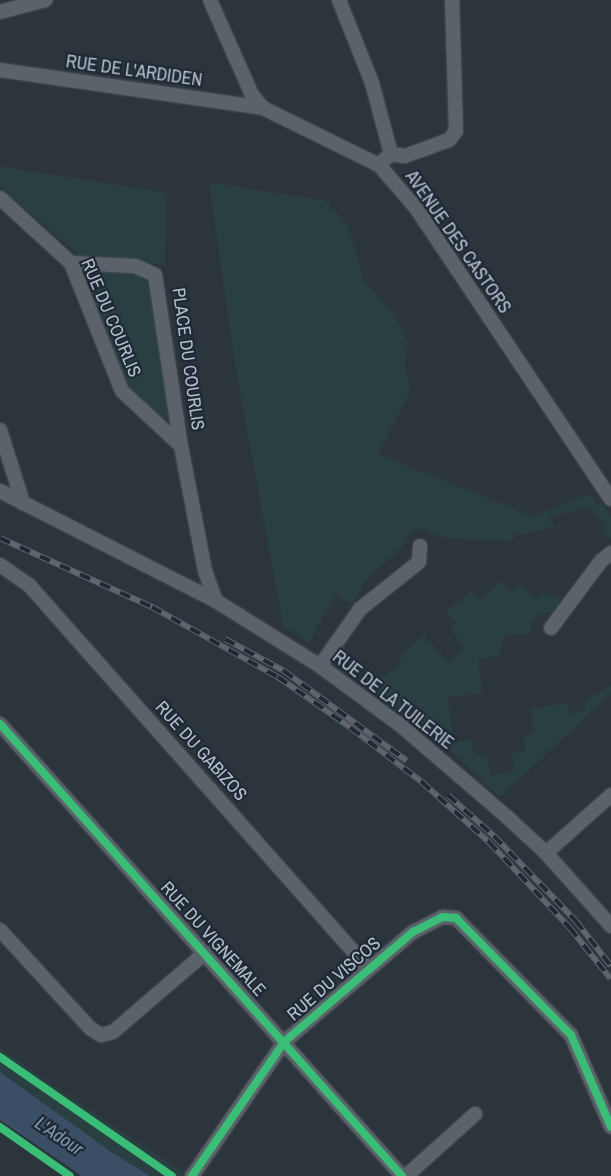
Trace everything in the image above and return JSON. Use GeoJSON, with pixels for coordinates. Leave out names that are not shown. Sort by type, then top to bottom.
{"type":"FeatureCollection","features":[{"type":"Feature","properties":{"kind":"street"},"geometry":{"type":"LineString","coordinates":[[0,12],[46,0]]}},
{"type":"Feature","properties":{"kind":"street","name":"AVENUE DES CASTORS"},"geometry":{"type":"LineString","coordinates":[[210,0],[252,94],[263,108],[379,166],[416,208],[611,499]]}},
{"type":"Feature","properties":{"kind":"street"},"geometry":{"type":"LineString","coordinates":[[339,0],[372,83],[391,154]]}},
{"type":"Feature","properties":{"kind":"street"},"geometry":{"type":"LineString","coordinates":[[391,154],[404,156],[449,140],[456,131],[452,0]]}},
{"type":"Feature","properties":{"kind":"street","name":"RUE DE L'ARDIDEN"},"geometry":{"type":"LineString","coordinates":[[0,70],[263,108]]}},
{"type":"Feature","properties":{"kind":"street"},"geometry":{"type":"LineString","coordinates":[[379,166],[391,154]]}},
{"type":"Feature","properties":{"kind":"street","name":"RUE DU COURLIS"},"geometry":{"type":"LineString","coordinates":[[0,198],[71,263],[122,391],[181,446]]}},
{"type":"Feature","properties":{"kind":"street","name":"PLACE DU COURLIS"},"geometry":{"type":"LineString","coordinates":[[71,263],[136,266],[155,275],[181,446]]}},
{"type":"Feature","properties":{"kind":"street"},"geometry":{"type":"LineString","coordinates":[[0,430],[23,503]]}},
{"type":"Feature","properties":{"kind":"street"},"geometry":{"type":"LineString","coordinates":[[181,446],[205,570],[216,600]]}},
{"type":"Feature","properties":{"kind":"street"},"geometry":{"type":"LineString","coordinates":[[0,462],[7,449]]}},
{"type":"Feature","properties":{"kind":"street","name":"RUE DE LA TUILERIE"},"geometry":{"type":"LineString","coordinates":[[0,491],[216,600],[320,666],[399,724],[546,853],[611,926]]}},
{"type":"Feature","properties":{"kind":"street"},"geometry":{"type":"LineString","coordinates":[[320,666],[360,609],[419,562],[420,546]]}},
{"type":"Feature","properties":{"kind":"street"},"geometry":{"type":"LineString","coordinates":[[550,628],[601,561],[611,553]]}},
{"type":"Feature","properties":{"kind":"street","name":"RUE DU GABIZOS"},"geometry":{"type":"LineString","coordinates":[[0,565],[29,585],[368,968]]}},
{"type":"Feature","properties":{"kind":"street","name":"RUE DU VIGNEMALE"},"geometry":{"type":"LineString","coordinates":[[0,724],[402,1176]]}},
{"type":"Feature","properties":{"kind":"street"},"geometry":{"type":"LineString","coordinates":[[546,853],[611,796]]}},
{"type":"Feature","properties":{"kind":"street","name":"RUE DU VISCOS"},"geometry":{"type":"LineString","coordinates":[[192,1176],[284,1042],[412,932],[442,917],[456,918],[571,1035],[611,1127]]}},
{"type":"Feature","properties":{"kind":"street","name":"RUE DU VIGNEMALE"},"geometry":{"type":"LineString","coordinates":[[0,930],[91,1030],[101,1035],[113,1032],[205,953]]}},
{"type":"Feature","properties":{"kind":"street"},"geometry":{"type":"LineString","coordinates":[[406,1176],[475,1114]]}},
{"type":"Feature","properties":{"kind":"green space"},"geometry":{"type":"Polygon","coordinates":[[[0,166],[167,193],[165,265],[79,255],[0,187],[0,166]]]}},
{"type":"Feature","properties":{"kind":"green space"},"geometry":{"type":"Polygon","coordinates":[[[209,182],[326,201],[348,225],[364,282],[392,311],[408,343],[405,362],[410,392],[378,454],[534,516],[590,494],[597,505],[602,503],[611,516],[611,539],[601,531],[607,526],[589,507],[548,518],[555,528],[517,535],[510,542],[437,537],[424,529],[416,530],[407,537],[403,547],[365,580],[353,605],[335,595],[309,643],[283,626],[234,359],[209,182]]]}},
{"type":"Feature","properties":{"kind":"green space"},"geometry":{"type":"Polygon","coordinates":[[[110,269],[147,277],[169,403],[170,416],[163,422],[126,383],[86,283],[84,275],[110,269]]]}},
{"type":"Feature","properties":{"kind":"green space"},"geometry":{"type":"Polygon","coordinates":[[[502,581],[511,592],[521,584],[536,599],[544,594],[561,599],[554,611],[538,615],[531,625],[532,633],[505,636],[499,656],[479,659],[482,693],[448,698],[453,742],[472,740],[474,755],[486,755],[492,776],[514,770],[512,754],[525,751],[523,735],[534,732],[530,708],[567,703],[570,714],[585,710],[584,701],[611,686],[611,694],[500,797],[419,722],[419,714],[407,707],[400,709],[369,688],[402,663],[398,657],[424,635],[448,662],[465,648],[450,629],[456,623],[445,612],[471,591],[480,599],[502,581]]]}},
{"type":"Feature","properties":{"kind":"green space"},"geometry":{"type":"Polygon","coordinates":[[[0,1048],[189,1176],[150,1176],[110,1151],[0,1072],[0,1048]]]}},
{"type":"Feature","properties":{"kind":"water","name":"L'Adour"},"geometry":{"type":"Polygon","coordinates":[[[0,1072],[110,1151],[150,1176],[82,1176],[0,1120],[0,1072]]]}},
{"type":"Feature","properties":{"kind":"railway"},"geometry":{"type":"LineString","coordinates":[[0,538],[152,607],[278,677],[351,728],[422,782],[489,842],[570,928],[611,979]]}},
{"type":"Feature","properties":{"kind":"railway"},"geometry":{"type":"LineString","coordinates":[[225,639],[284,671],[407,761]]}},
{"type":"Feature","properties":{"kind":"railway"},"geometry":{"type":"LineString","coordinates":[[448,795],[494,836],[576,921],[611,966]]}},
{"type":"Feature","properties":{"kind":"cycle path"},"geometry":{"type":"LineString","coordinates":[[0,724],[402,1176]]}},
{"type":"Feature","properties":{"kind":"cycle path"},"geometry":{"type":"LineString","coordinates":[[192,1176],[284,1042],[413,932],[442,917],[456,918],[571,1035],[611,1127]]}},
{"type":"Feature","properties":{"kind":"cycle path"},"geometry":{"type":"LineString","coordinates":[[0,1057],[172,1176]]}},
{"type":"Feature","properties":{"kind":"cycle path"},"geometry":{"type":"LineString","coordinates":[[0,1127],[70,1176]]}}]}
